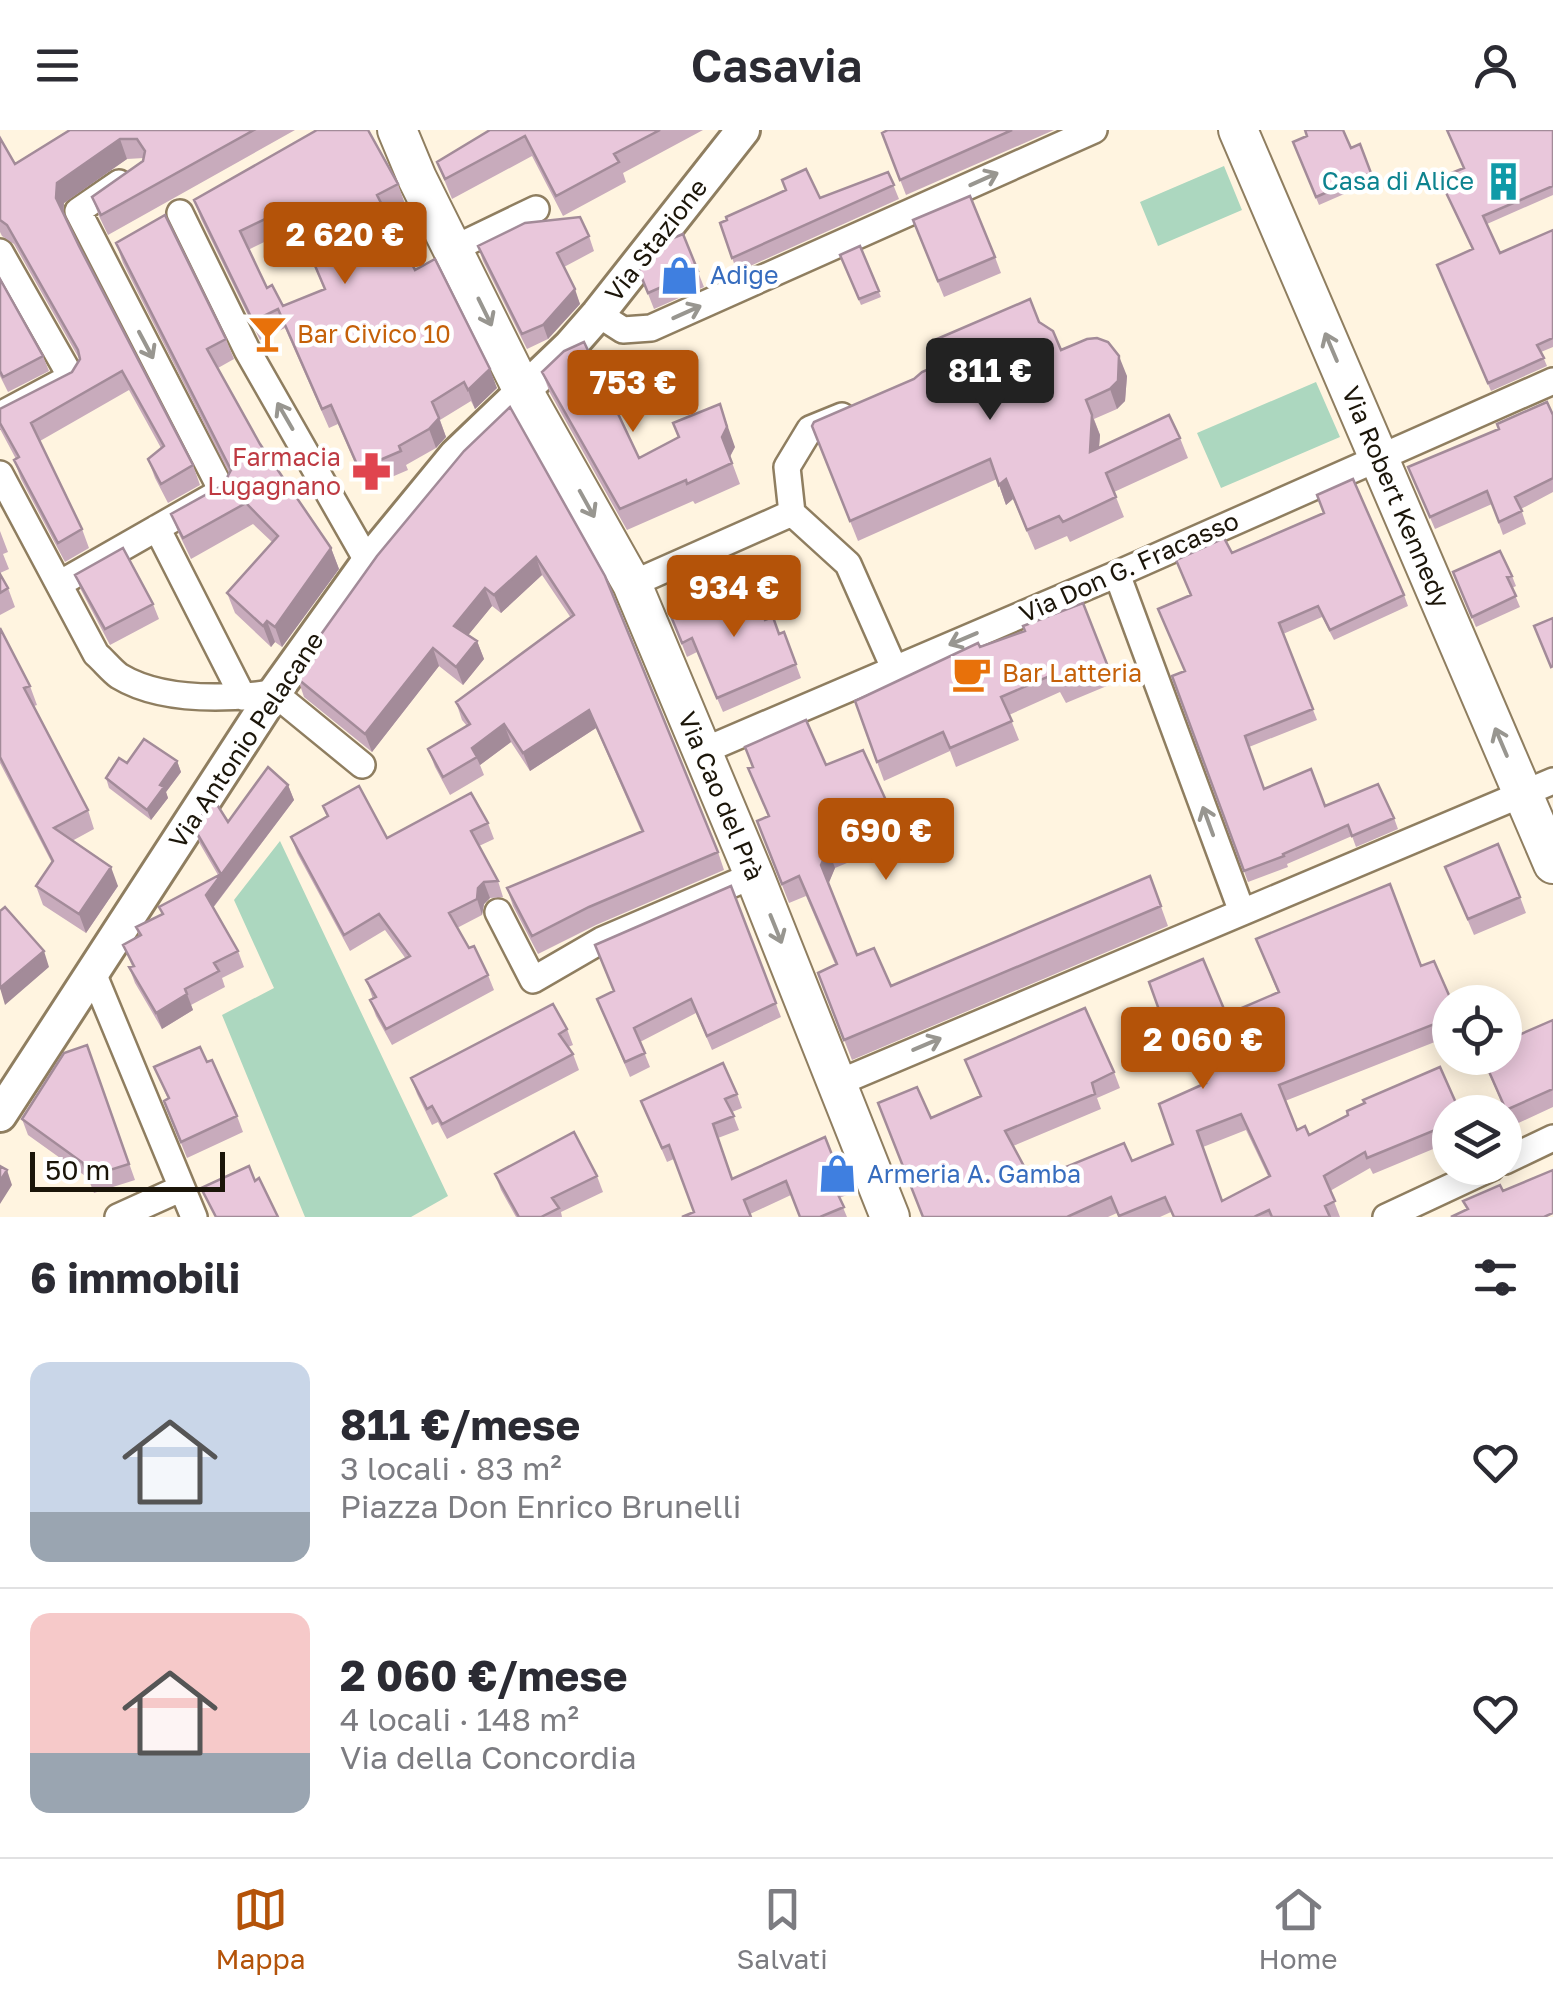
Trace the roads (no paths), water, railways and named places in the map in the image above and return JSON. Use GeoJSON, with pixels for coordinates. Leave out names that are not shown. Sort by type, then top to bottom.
{"type":"FeatureCollection","features":[{"type":"Feature","properties":{"kind":"main road","name":"Via Cao del Prà"},"geometry":{"type":"LineString","coordinates":[[397,130],[431,170],[454,248],[522,389],[632,584],[754,875],[889,1217]]}},
{"type":"Feature","properties":{"kind":"main road","name":"Via Robert Kennedy"},"geometry":{"type":"LineString","coordinates":[[1238,130],[1378,457],[1538,787],[1553,864]]}},
{"type":"Feature","properties":{"kind":"street","name":"Via Stazione"},"geometry":{"type":"LineString","coordinates":[[522,389],[570,346],[598,314],[743,130]]}},
{"type":"Feature","properties":{"kind":"street"},"geometry":{"type":"LineString","coordinates":[[598,314],[623,330],[651,328],[1094,130]]}},
{"type":"Feature","properties":{"kind":"street"},"geometry":{"type":"LineString","coordinates":[[59,584],[222,491],[108,254],[78,211],[136,172]]}},
{"type":"Feature","properties":{"kind":"street"},"geometry":{"type":"LineString","coordinates":[[454,248],[536,209]]}},
{"type":"Feature","properties":{"kind":"street"},"geometry":{"type":"LineString","coordinates":[[180,213],[247,350],[368,562]]}},
{"type":"Feature","properties":{"kind":"street"},"geometry":{"type":"LineString","coordinates":[[0,252],[71,377],[0,416]]}},
{"type":"Feature","properties":{"kind":"street","name":"Via Don G. Fracasso"},"geometry":{"type":"LineString","coordinates":[[703,752],[1553,381]]}},
{"type":"Feature","properties":{"kind":"street","name":"Via Antonio Pelacane"},"geometry":{"type":"LineString","coordinates":[[0,1115],[93,973],[258,695],[456,455],[522,389]]}},
{"type":"Feature","properties":{"kind":"street"},"geometry":{"type":"LineString","coordinates":[[862,407],[810,430],[788,468],[792,513],[848,564],[894,668]]}},
{"type":"Feature","properties":{"kind":"street"},"geometry":{"type":"LineString","coordinates":[[0,474],[96,654],[120,676],[160,690],[223,700],[258,695]]}},
{"type":"Feature","properties":{"kind":"street"},"geometry":{"type":"LineString","coordinates":[[632,584],[792,513]]}},
{"type":"Feature","properties":{"kind":"street"},"geometry":{"type":"LineString","coordinates":[[158,528],[258,695],[362,765]]}},
{"type":"Feature","properties":{"kind":"street"},"geometry":{"type":"LineString","coordinates":[[1117,574],[1242,912]]}},
{"type":"Feature","properties":{"kind":"street"},"geometry":{"type":"LineString","coordinates":[[838,1082],[1538,787]]}},
{"type":"Feature","properties":{"kind":"street"},"geometry":{"type":"LineString","coordinates":[[498,912],[533,980],[602,940],[754,875]]}},
{"type":"Feature","properties":{"kind":"street"},"geometry":{"type":"LineString","coordinates":[[93,973],[194,1217]]}},
{"type":"Feature","properties":{"kind":"street"},"geometry":{"type":"LineString","coordinates":[[1522,1153],[1553,1138]]}},
{"type":"Feature","properties":{"kind":"street"},"geometry":{"type":"LineString","coordinates":[[1386,1217],[1455,1185]]}},
{"type":"Feature","properties":{"kind":"street"},"geometry":{"type":"LineString","coordinates":[[118,1217],[182,1188]]}},
{"type":"Feature","properties":{"kind":"place","name":"Casa di Alice"},"geometry":{"type":"Point","coordinates":[1504,181]}},
{"type":"Feature","properties":{"kind":"place","name":"Adige"},"geometry":{"type":"Point","coordinates":[680,275]}},
{"type":"Feature","properties":{"kind":"place","name":"Bar Civico 10"},"geometry":{"type":"Point","coordinates":[267,334]}},
{"type":"Feature","properties":{"kind":"place","name":"Farmacia Lugagnano"},"geometry":{"type":"Point","coordinates":[371,471]}},
{"type":"Feature","properties":{"kind":"place","name":"Bar Latteria"},"geometry":{"type":"Point","coordinates":[972,673]}},
{"type":"Feature","properties":{"kind":"place","name":"Armeria A. Gamba"},"geometry":{"type":"Point","coordinates":[837,1174]}}]}
